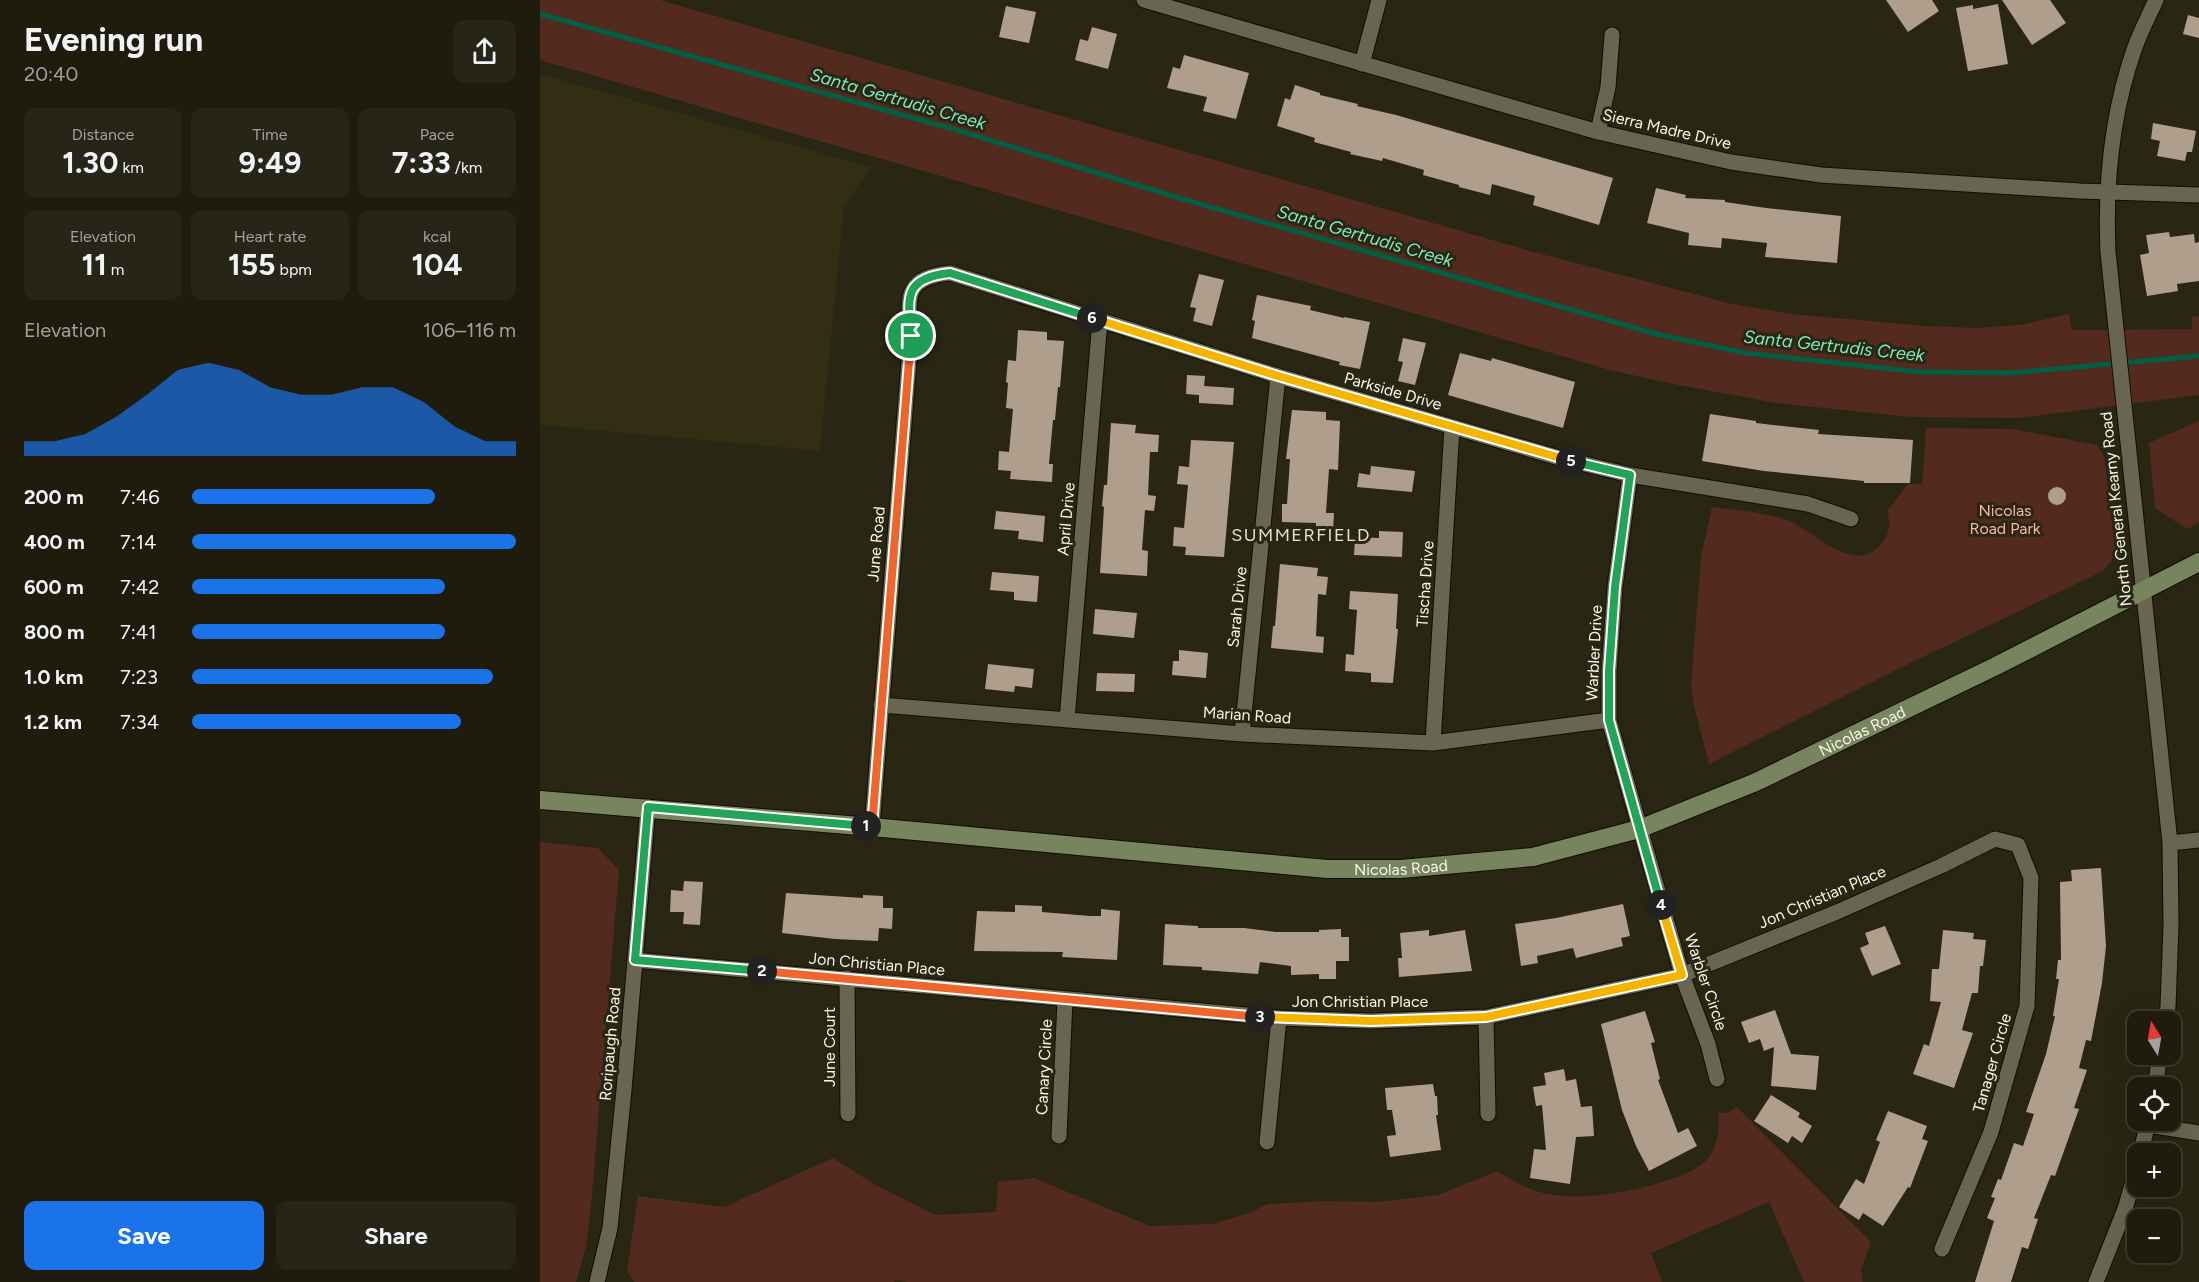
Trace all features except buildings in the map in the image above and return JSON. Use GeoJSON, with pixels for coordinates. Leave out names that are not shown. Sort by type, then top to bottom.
{"type":"FeatureCollection","features":[{"type":"Feature","properties":{"kind":"main road","name":"Nicolas Road"},"geometry":{"type":"LineString","coordinates":[[540,800],[648,807],[1327,869],[1401,869],[1533,857],[1639,829],[1756,782],[1996,666],[2199,562]]}},
{"type":"Feature","properties":{"kind":"street"},"geometry":{"type":"LineString","coordinates":[[1362,64],[1379,0]]}},
{"type":"Feature","properties":{"kind":"street","name":"North General Kearny Road"},"geometry":{"type":"LineString","coordinates":[[2156,0],[2136,46],[2120,98],[2107,193],[2108,252],[2170,843],[2171,925],[2167,1011]]}},
{"type":"Feature","properties":{"kind":"street","name":"Sierra Madre Drive"},"geometry":{"type":"LineString","coordinates":[[1150,1],[1598,132],[1731,162],[1821,175],[2107,193],[2199,195]]}},
{"type":"Feature","properties":{"kind":"street"},"geometry":{"type":"LineString","coordinates":[[1598,132],[1608,87],[1612,35]]}},
{"type":"Feature","properties":{"kind":"street","name":"Parkside Drive"},"geometry":{"type":"LineString","coordinates":[[931,275],[950,273],[1278,376],[1556,457],[1630,475],[1808,504],[1851,519]]}},
{"type":"Feature","properties":{"kind":"street","name":"June Road"},"geometry":{"type":"LineString","coordinates":[[872,827],[911,336],[908,298],[918,282],[931,275]]}},
{"type":"Feature","properties":{"kind":"street","name":"April Drive"},"geometry":{"type":"LineString","coordinates":[[1067,720],[1100,320]]}},
{"type":"Feature","properties":{"kind":"street","name":"Sarah Drive"},"geometry":{"type":"LineString","coordinates":[[1242,734],[1278,376]]}},
{"type":"Feature","properties":{"kind":"street","name":"Tischa Drive"},"geometry":{"type":"LineString","coordinates":[[1433,743],[1452,427]]}},
{"type":"Feature","properties":{"kind":"street","name":"Warbler Drive"},"geometry":{"type":"LineString","coordinates":[[1630,475],[1615,587],[1609,671],[1609,720],[1639,829]]}},
{"type":"Feature","properties":{"kind":"street","name":"Marian Road"},"geometry":{"type":"LineString","coordinates":[[881,705],[1242,734],[1433,743],[1609,720]]}},
{"type":"Feature","properties":{"kind":"street","name":"Roripaugh Road"},"geometry":{"type":"LineString","coordinates":[[597,1282],[610,1228],[648,807]]}},
{"type":"Feature","properties":{"kind":"street","name":"Warbler Circle"},"geometry":{"type":"LineString","coordinates":[[1639,829],[1682,975],[1708,1044],[1717,1079]]}},
{"type":"Feature","properties":{"kind":"street","name":"Jon Christian Place"},"geometry":{"type":"LineString","coordinates":[[635,960],[1279,1018],[1371,1021],[1486,1017],[1682,975],[1837,912],[1995,839],[2018,845],[2031,878]]}},
{"type":"Feature","properties":{"kind":"street"},"geometry":{"type":"LineString","coordinates":[[2170,843],[2199,840]]}},
{"type":"Feature","properties":{"kind":"street","name":"Tanager Circle"},"geometry":{"type":"LineString","coordinates":[[1942,1249],[1991,1132],[2027,1006],[2031,878]]}},
{"type":"Feature","properties":{"kind":"street","name":"June Court"},"geometry":{"type":"LineString","coordinates":[[846,978],[848,1114]]}},
{"type":"Feature","properties":{"kind":"street","name":"Canary Circle"},"geometry":{"type":"LineString","coordinates":[[1059,1136],[1065,999]]}},
{"type":"Feature","properties":{"kind":"street"},"geometry":{"type":"LineString","coordinates":[[1486,1017],[1488,1114]]}},
{"type":"Feature","properties":{"kind":"street"},"geometry":{"type":"LineString","coordinates":[[1267,1142],[1279,1018]]}},
{"type":"Feature","properties":{"kind":"street"},"geometry":{"type":"LineString","coordinates":[[2181,1129],[2199,1133]]}},
{"type":"Feature","properties":{"kind":"street"},"geometry":{"type":"LineString","coordinates":[[2096,1282],[2128,1197]]}},
{"type":"Feature","properties":{"kind":"shaded area"},"geometry":{"type":"Polygon","coordinates":[[[540,74],[871,167],[844,206],[820,451],[540,425],[540,74]]]}},
{"type":"Feature","properties":{"kind":"green space"},"geometry":{"type":"Polygon","coordinates":[[[540,0],[660,0],[1530,251],[1732,304],[1791,314],[1976,328],[2020,325],[2069,314],[2072,330],[2192,329],[2192,317],[2199,316],[2199,395],[2018,418],[1911,417],[1776,403],[1610,370],[540,60],[540,0]]]}},
{"type":"Feature","properties":{"kind":"green space"},"geometry":{"type":"Polygon","coordinates":[[[2199,421],[2199,523],[2187,529],[2155,508],[2149,443],[2199,421]]]}},
{"type":"Feature","properties":{"kind":"green space","name":"Nicolas Road Park"},"geometry":{"type":"Polygon","coordinates":[[[1926,428],[2012,429],[2097,445],[2104,456],[2115,547],[2112,560],[2103,571],[1906,665],[1709,764],[1691,685],[1701,557],[1712,507],[1781,518],[1844,553],[1857,556],[1869,554],[1880,545],[1888,533],[1887,511],[1908,484],[1922,484],[1926,428]]]}},
{"type":"Feature","properties":{"kind":"green space"},"geometry":{"type":"Polygon","coordinates":[[[540,842],[598,848],[619,870],[590,1218],[586,1246],[576,1282],[540,1282],[540,842]]]}},
{"type":"Feature","properties":{"kind":"green space"},"geometry":{"type":"Polygon","coordinates":[[[1737,1107],[1871,1242],[1861,1270],[1863,1282],[1804,1282],[1769,1202],[1651,1253],[1662,1282],[906,1282],[897,1280],[894,1282],[634,1282],[627,1271],[638,1196],[724,1207],[833,1158],[874,1184],[935,1215],[996,1212],[998,1182],[1034,1178],[1150,1226],[1213,1224],[1249,1213],[1268,1204],[1324,1201],[1377,1202],[1438,1195],[1497,1171],[1529,1188],[1557,1195],[1579,1197],[1642,1188],[1683,1175],[1699,1166],[1709,1157],[1714,1147],[1718,1130],[1718,1113],[1728,1113],[1737,1107]]]}},
{"type":"Feature","properties":{"kind":"waterway","name":"Santa Gertrudis Creek"},"geometry":{"type":"LineString","coordinates":[[540,14],[960,131],[1179,198],[1660,335],[1746,353],[1920,372],[2011,373],[2199,356]]}},
{"type":"Feature","properties":{"kind":"district","name":"SUMMERFIELD"},"geometry":{"type":"Point","coordinates":[1301,535]}},
{"type":"Feature","properties":{"kind":"route"},"geometry":{"type":"LineString","coordinates":[[950,273],[1278,376],[1556,457],[1630,475],[1615,587],[1609,671],[1609,720],[1682,975],[1486,1017],[1371,1021],[1279,1018],[635,960],[648,807],[872,827],[911,336],[908,298],[918,282],[931,275],[950,273]]}}]}
